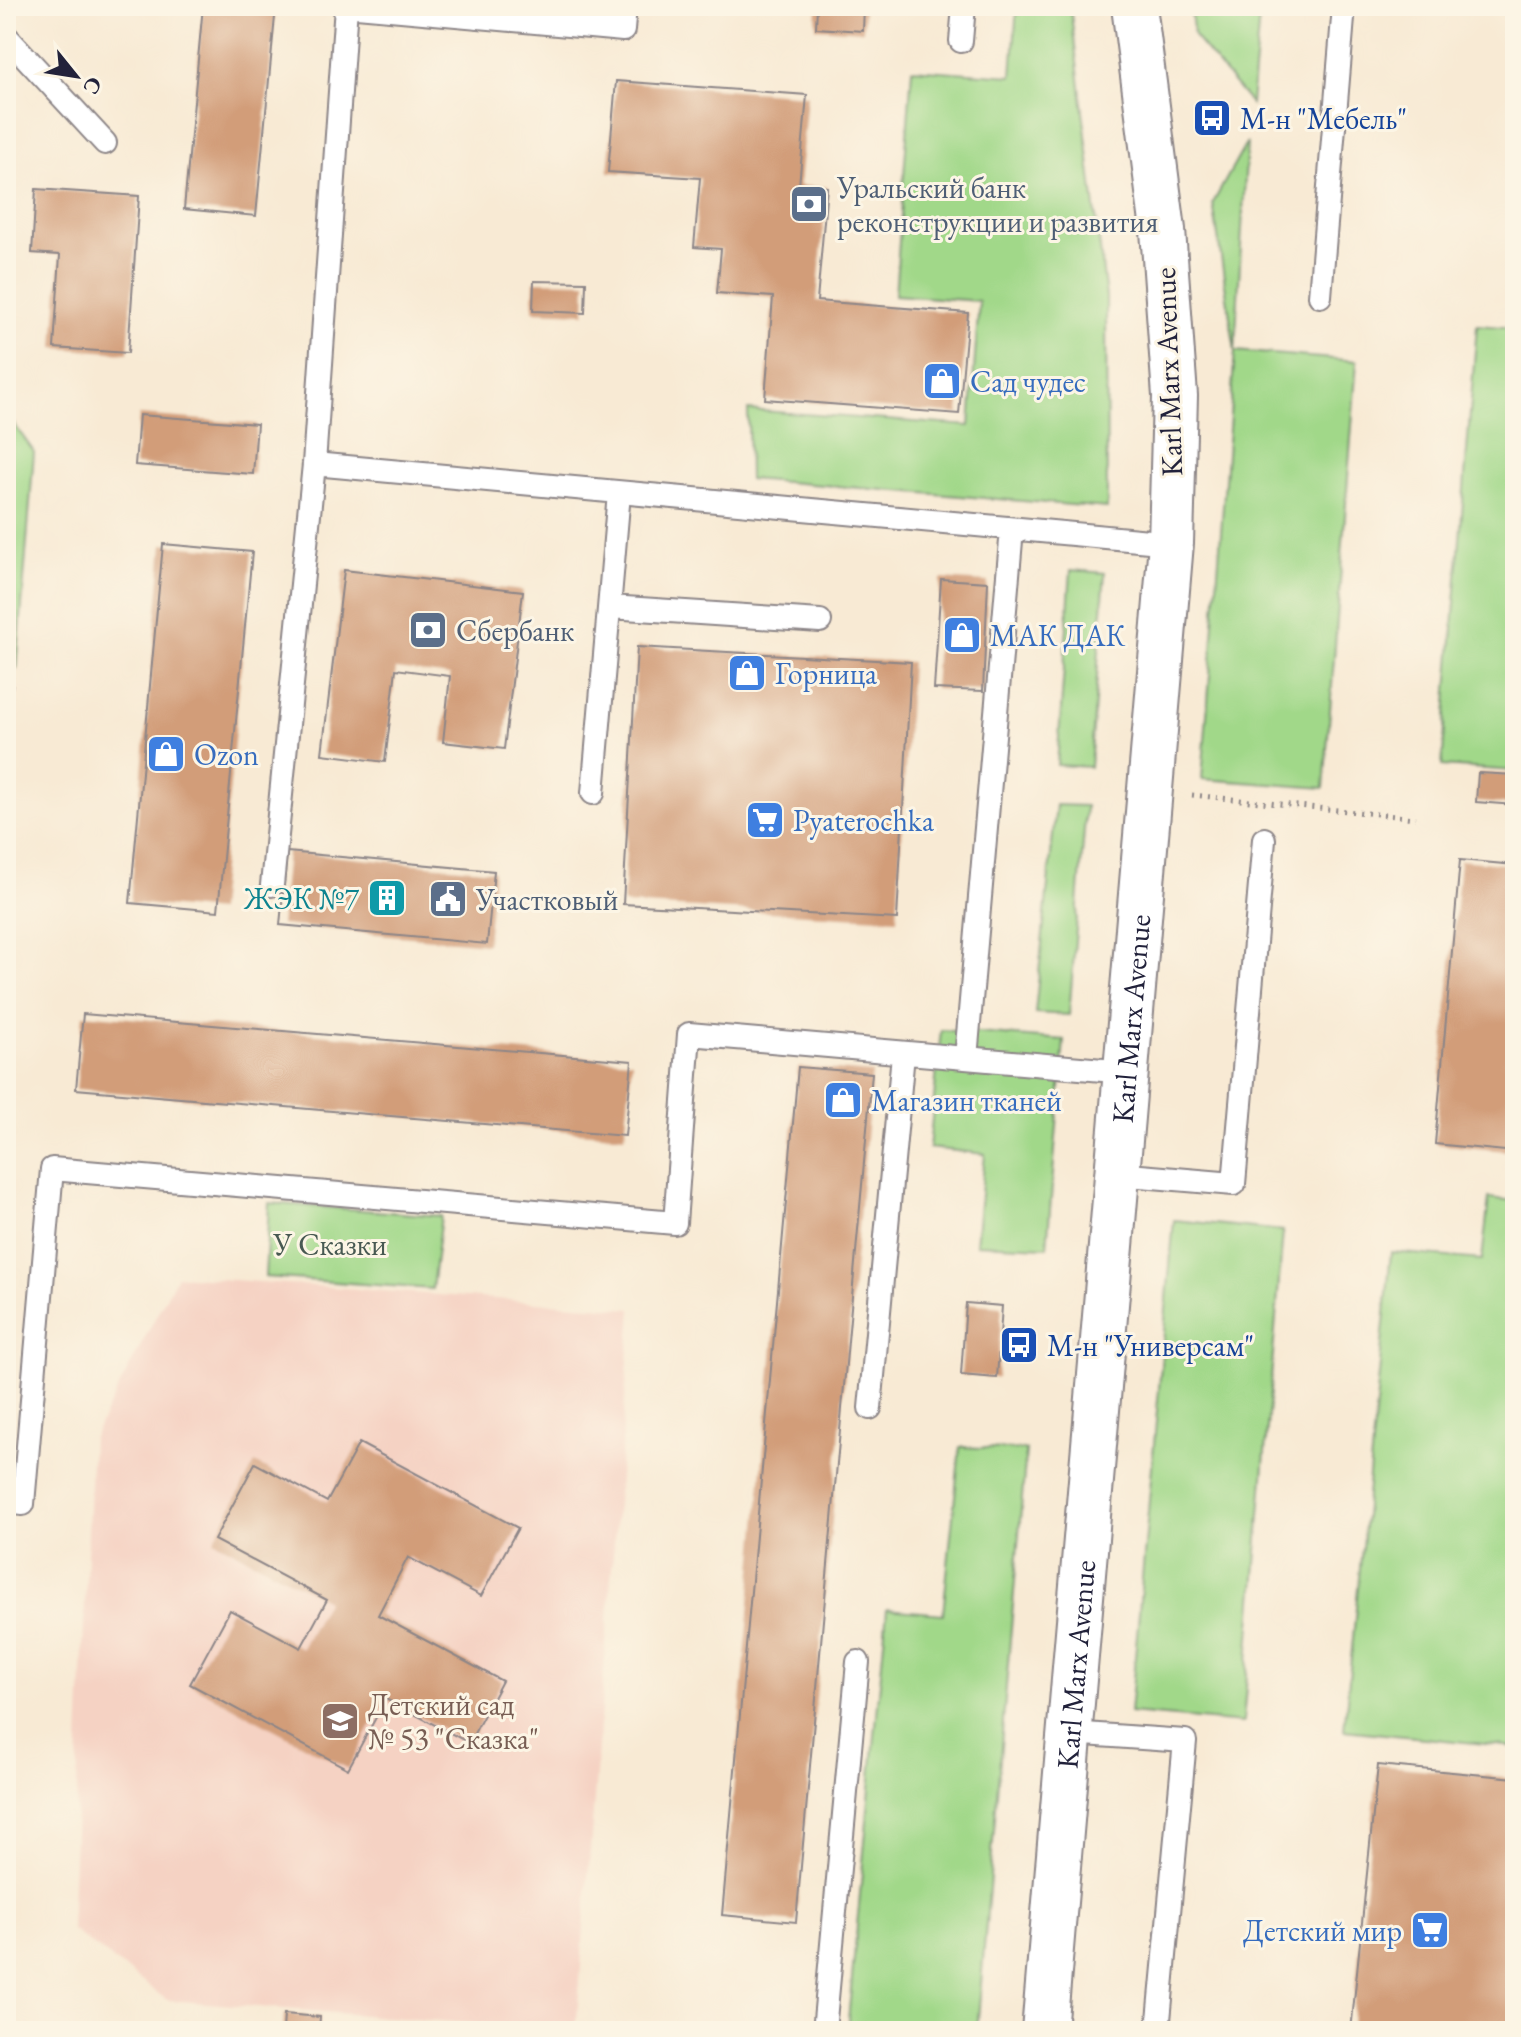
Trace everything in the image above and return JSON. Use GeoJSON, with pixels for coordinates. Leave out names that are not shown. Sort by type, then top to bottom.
{"type":"FeatureCollection","features":[{"type":"Feature","properties":{"kind":"street","name":"Karl Marx Avenue"},"geometry":{"type":"LineString","coordinates":[[1044,2031],[1171,543],[1174,381],[1163,230],[1134,6]]}},
{"type":"Feature","properties":{"kind":"lane"},"geometry":{"type":"LineString","coordinates":[[272,885],[314,464],[346,6]]}},
{"type":"Feature","properties":{"kind":"lane"},"geometry":{"type":"LineString","coordinates":[[357,6],[623,30],[625,6]]}},
{"type":"Feature","properties":{"kind":"lane"},"geometry":{"type":"LineString","coordinates":[[961,41],[964,6]]}},
{"type":"Feature","properties":{"kind":"lane"},"geometry":{"type":"LineString","coordinates":[[1320,296],[1344,6]]}},
{"type":"Feature","properties":{"kind":"lane"},"geometry":{"type":"LineString","coordinates":[[6,36],[105,143]]}},
{"type":"Feature","properties":{"kind":"lane"},"geometry":{"type":"LineString","coordinates":[[314,464],[1171,543]]}},
{"type":"Feature","properties":{"kind":"lane"},"geometry":{"type":"LineString","coordinates":[[593,793],[619,493]]}},
{"type":"Feature","properties":{"kind":"lane"},"geometry":{"type":"LineString","coordinates":[[966,1058],[1012,529]]}},
{"type":"Feature","properties":{"kind":"lane"},"geometry":{"type":"LineString","coordinates":[[610,607],[820,621]]}},
{"type":"Feature","properties":{"kind":"lane"},"geometry":{"type":"LineString","coordinates":[[1117,1174],[1234,1184],[1264,839]]}},
{"type":"Feature","properties":{"kind":"lane"},"geometry":{"type":"LineString","coordinates":[[6,1502],[23,1504],[52,1169],[675,1223],[689,1034],[1126,1072]]}},
{"type":"Feature","properties":{"kind":"lane"},"geometry":{"type":"LineString","coordinates":[[870,1408],[903,1054]]}},
{"type":"Feature","properties":{"kind":"lane"},"geometry":{"type":"LineString","coordinates":[[824,2031],[858,1662]]}},
{"type":"Feature","properties":{"kind":"lane"},"geometry":{"type":"LineString","coordinates":[[1070,1733],[1185,1741],[1158,2031]]}},
{"type":"Feature","properties":{"kind":"path"},"geometry":{"type":"LineString","coordinates":[[1151,791],[1415,818]]}},
{"type":"Feature","properties":{"kind":"shaded area","name":"Детский сад № 53 \"Сказка\""},"geometry":{"type":"Polygon","coordinates":[[[177,1276],[632,1309],[576,2031],[167,2000],[71,1929],[92,1439],[177,1276]]]}},
{"type":"Feature","properties":{"kind":"green space"},"geometry":{"type":"Polygon","coordinates":[[[1017,6],[1070,6],[1106,297],[1107,508],[749,479],[748,410],[970,426],[979,301],[895,295],[912,69],[1012,76],[1017,6]]]}},
{"type":"Feature","properties":{"kind":"green space"},"geometry":{"type":"Polygon","coordinates":[[[1190,6],[1260,6],[1251,104],[1194,36],[1190,6]]]}},
{"type":"Feature","properties":{"kind":"green space"},"geometry":{"type":"Polygon","coordinates":[[[1247,142],[1235,351],[1213,203],[1247,142]]]}},
{"type":"Feature","properties":{"kind":"green space"},"geometry":{"type":"Polygon","coordinates":[[[1477,325],[1515,328],[1515,771],[1442,766],[1477,325]]]}},
{"type":"Feature","properties":{"kind":"green space"},"geometry":{"type":"Polygon","coordinates":[[[1235,351],[1357,361],[1324,788],[1202,779],[1235,351]]]}},
{"type":"Feature","properties":{"kind":"green space"},"geometry":{"type":"Polygon","coordinates":[[[6,413],[34,452],[17,669],[6,668],[6,413]]]}},
{"type":"Feature","properties":{"kind":"green space"},"geometry":{"type":"Polygon","coordinates":[[[1071,570],[1105,573],[1090,767],[1057,765],[1071,570]]]}},
{"type":"Feature","properties":{"kind":"green space"},"geometry":{"type":"Polygon","coordinates":[[[1056,805],[1086,806],[1069,1015],[1035,1013],[1056,805]]]}},
{"type":"Feature","properties":{"kind":"green space"},"geometry":{"type":"Polygon","coordinates":[[[941,1030],[1064,1040],[1047,1247],[976,1244],[985,1154],[929,1148],[941,1030]]]}},
{"type":"Feature","properties":{"kind":"green space"},"geometry":{"type":"Polygon","coordinates":[[[1489,1198],[1515,1201],[1515,1747],[1344,1730],[1391,1252],[1482,1260],[1489,1198]]]}},
{"type":"Feature","properties":{"kind":"green space","name":"У Сказки"},"geometry":{"type":"Polygon","coordinates":[[[269,1203],[441,1216],[432,1289],[265,1277],[269,1203]]]}},
{"type":"Feature","properties":{"kind":"green space"},"geometry":{"type":"Polygon","coordinates":[[[1174,1220],[1283,1231],[1243,1723],[1130,1713],[1174,1220]]]}},
{"type":"Feature","properties":{"kind":"green space"},"geometry":{"type":"Polygon","coordinates":[[[960,1447],[1026,1450],[977,2031],[847,2031],[887,1609],[943,1614],[960,1447]]]}},
{"type":"Feature","properties":{"kind":"building"},"geometry":{"type":"Polygon","coordinates":[[[203,6],[276,6],[256,216],[184,209],[203,6]]]}},
{"type":"Feature","properties":{"kind":"building"},"geometry":{"type":"Polygon","coordinates":[[[817,6],[864,6],[863,31],[816,28],[817,6]]]}},
{"type":"Feature","properties":{"kind":"building"},"geometry":{"type":"Polygon","coordinates":[[[616,81],[807,95],[799,186],[827,187],[817,301],[968,313],[959,414],[765,399],[773,297],[717,293],[721,249],[694,247],[700,178],[608,172],[616,81]]]}},
{"type":"Feature","properties":{"kind":"building"},"geometry":{"type":"Polygon","coordinates":[[[36,189],[139,196],[128,353],[54,348],[60,255],[32,253],[36,189]]]}},
{"type":"Feature","properties":{"kind":"building"},"geometry":{"type":"Polygon","coordinates":[[[534,281],[586,282],[585,313],[533,311],[534,281]]]}},
{"type":"Feature","properties":{"kind":"building"},"geometry":{"type":"Polygon","coordinates":[[[139,415],[257,424],[253,474],[135,465],[139,415]]]}},
{"type":"Feature","properties":{"kind":"building"},"geometry":{"type":"Polygon","coordinates":[[[163,544],[252,552],[218,911],[130,903],[163,544]]]}},
{"type":"Feature","properties":{"kind":"building","name":"Сбербанк"},"geometry":{"type":"Polygon","coordinates":[[[344,570],[523,591],[504,749],[443,742],[450,676],[396,669],[385,762],[322,754],[344,570]]]}},
{"type":"Feature","properties":{"kind":"building","name":"МАК ДАК"},"geometry":{"type":"Polygon","coordinates":[[[941,579],[988,582],[983,691],[934,689],[941,579]]]}},
{"type":"Feature","properties":{"kind":"building","name":"Pyaterochka"},"geometry":{"type":"Polygon","coordinates":[[[637,647],[911,662],[897,919],[623,904],[637,647]]]}},
{"type":"Feature","properties":{"kind":"building"},"geometry":{"type":"Polygon","coordinates":[[[6,677],[13,678],[8,735],[6,735],[6,677]]]}},
{"type":"Feature","properties":{"kind":"building"},"geometry":{"type":"Polygon","coordinates":[[[1478,773],[1515,775],[1515,805],[1476,802],[1478,773]]]}},
{"type":"Feature","properties":{"kind":"building","name":"ЖЭК №7"},"geometry":{"type":"Polygon","coordinates":[[[287,852],[494,871],[487,944],[280,925],[287,852]]]}},
{"type":"Feature","properties":{"kind":"building"},"geometry":{"type":"Polygon","coordinates":[[[1460,860],[1515,865],[1515,1152],[1435,1144],[1460,860]]]}},
{"type":"Feature","properties":{"kind":"building"},"geometry":{"type":"Polygon","coordinates":[[[83,1014],[632,1061],[625,1136],[76,1089],[83,1014]]]}},
{"type":"Feature","properties":{"kind":"building"},"geometry":{"type":"Polygon","coordinates":[[[798,1067],[872,1073],[796,1922],[722,1915],[798,1067]]]}},
{"type":"Feature","properties":{"kind":"building"},"geometry":{"type":"Polygon","coordinates":[[[966,1303],[1002,1306],[997,1378],[961,1375],[966,1303]]]}},
{"type":"Feature","properties":{"kind":"building"},"geometry":{"type":"Polygon","coordinates":[[[359,1443],[518,1528],[481,1596],[408,1557],[378,1615],[502,1681],[469,1743],[386,1699],[348,1769],[190,1684],[230,1610],[301,1648],[327,1600],[214,1540],[255,1463],[327,1502],[359,1443]]]}},
{"type":"Feature","properties":{"kind":"building"},"geometry":{"type":"Polygon","coordinates":[[[1378,1765],[1515,1778],[1515,2031],[1351,2031],[1378,1765]]]}},
{"type":"Feature","properties":{"kind":"building"},"geometry":{"type":"Polygon","coordinates":[[[284,2014],[320,2017],[319,2031],[283,2031],[284,2014]]]}},
{"type":"Feature","properties":{"kind":"place","name":"М-н \"Мебель\""},"geometry":{"type":"Point","coordinates":[1212,118]}},
{"type":"Feature","properties":{"kind":"place","name":"Уральский банк реконструкции и развития"},"geometry":{"type":"Point","coordinates":[809,204]}},
{"type":"Feature","properties":{"kind":"place","name":"Сад чудес"},"geometry":{"type":"Point","coordinates":[942,381]}},
{"type":"Feature","properties":{"kind":"place","name":"Сбербанк"},"geometry":{"type":"Point","coordinates":[428,630]}},
{"type":"Feature","properties":{"kind":"place","name":"МАК ДАК"},"geometry":{"type":"Point","coordinates":[962,635]}},
{"type":"Feature","properties":{"kind":"place","name":"Горница"},"geometry":{"type":"Point","coordinates":[747,673]}},
{"type":"Feature","properties":{"kind":"place","name":"Ozon"},"geometry":{"type":"Point","coordinates":[166,754]}},
{"type":"Feature","properties":{"kind":"place","name":"Pyaterochka"},"geometry":{"type":"Point","coordinates":[765,820]}},
{"type":"Feature","properties":{"kind":"place","name":"ЖЭК №7"},"geometry":{"type":"Point","coordinates":[387,898]}},
{"type":"Feature","properties":{"kind":"place","name":"Участковый"},"geometry":{"type":"Point","coordinates":[448,899]}},
{"type":"Feature","properties":{"kind":"place","name":"Магазин тканей"},"geometry":{"type":"Point","coordinates":[843,1100]}},
{"type":"Feature","properties":{"kind":"place","name":"М-н \"Универсам\""},"geometry":{"type":"Point","coordinates":[1019,1345]}},
{"type":"Feature","properties":{"kind":"place","name":"Детский сад № 53 \"Сказка\""},"geometry":{"type":"Point","coordinates":[340,1721]}},
{"type":"Feature","properties":{"kind":"place","name":"Детский мир"},"geometry":{"type":"Point","coordinates":[1430,1930]}}]}
